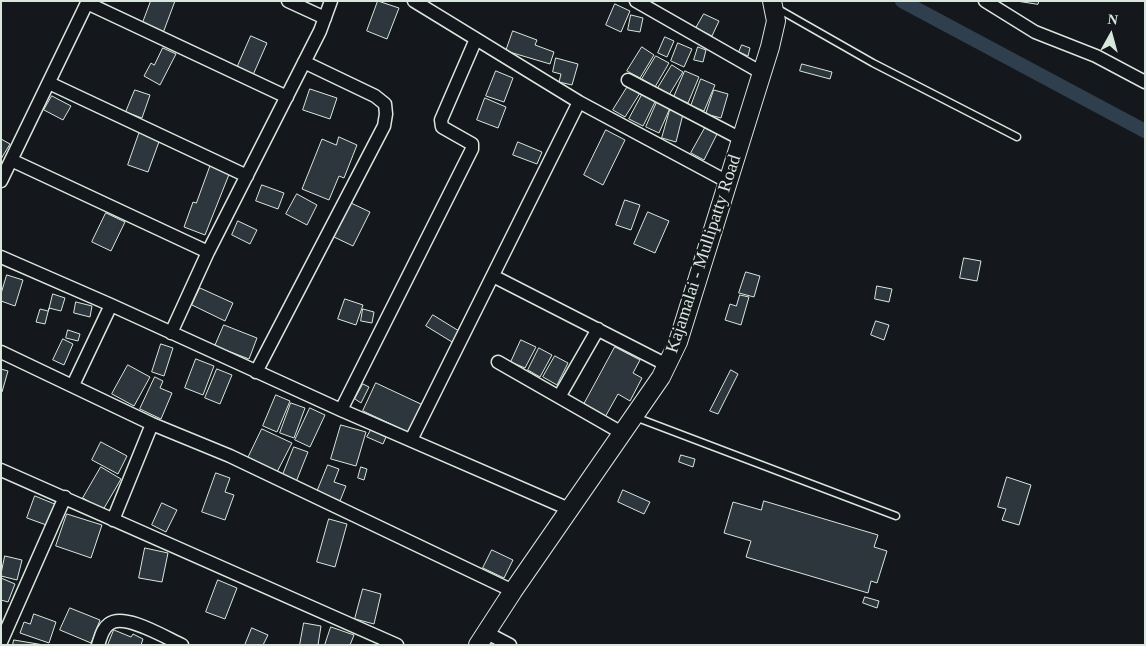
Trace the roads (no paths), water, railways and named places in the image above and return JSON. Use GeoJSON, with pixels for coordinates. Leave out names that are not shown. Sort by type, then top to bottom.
{"type":"FeatureCollection","features":[{"type":"Feature","properties":{"kind":"main road","name":"Kajamalai - Mullipatty Road"},"geometry":{"type":"LineString","coordinates":[[482,639],[661,377],[678,342],[762,73],[778,8]]}},
{"type":"Feature","properties":{"kind":"street"},"geometry":{"type":"LineString","coordinates":[[288,1],[325,18]]}},
{"type":"Feature","properties":{"kind":"street"},"geometry":{"type":"LineString","coordinates":[[171,333],[208,252],[304,62],[331,1]]}},
{"type":"Feature","properties":{"kind":"street"},"geometry":{"type":"LineString","coordinates":[[414,1],[579,102],[728,182]]}},
{"type":"Feature","properties":{"kind":"street"},"geometry":{"type":"LineString","coordinates":[[636,1],[762,73]]}},
{"type":"Feature","properties":{"kind":"street"},"geometry":{"type":"LineString","coordinates":[[985,1],[1035,32],[1096,56],[1145,82]]}},
{"type":"Feature","properties":{"kind":"street"},"geometry":{"type":"LineString","coordinates":[[1,181],[88,2],[287,97]]}},
{"type":"Feature","properties":{"kind":"street"},"geometry":{"type":"LineString","coordinates":[[341,410],[472,150],[472,144],[467,140],[442,127],[441,120],[476,39]]}},
{"type":"Feature","properties":{"kind":"street"},"geometry":{"type":"LineString","coordinates":[[256,372],[384,126],[386,114],[385,104],[375,96],[304,62]]}},
{"type":"Feature","properties":{"kind":"street"},"geometry":{"type":"LineString","coordinates":[[628,80],[741,139]]}},
{"type":"Feature","properties":{"kind":"street"},"geometry":{"type":"LineString","coordinates":[[49,83],[246,176]]}},
{"type":"Feature","properties":{"kind":"street"},"geometry":{"type":"LineString","coordinates":[[411,440],[579,102]]}},
{"type":"Feature","properties":{"kind":"street"},"geometry":{"type":"LineString","coordinates":[[12,160],[208,252]]}},
{"type":"Feature","properties":{"kind":"street"},"geometry":{"type":"LineString","coordinates":[[1,257],[112,305],[341,410],[570,509]]}},
{"type":"Feature","properties":{"kind":"street"},"geometry":{"type":"LineString","coordinates":[[493,276],[667,365]]}},
{"type":"Feature","properties":{"kind":"street"},"geometry":{"type":"LineString","coordinates":[[73,385],[112,305]]}},
{"type":"Feature","properties":{"kind":"street"},"geometry":{"type":"LineString","coordinates":[[559,397],[598,329]]}},
{"type":"Feature","properties":{"kind":"street"},"geometry":{"type":"LineString","coordinates":[[1,352],[152,424],[230,456],[513,591]]}},
{"type":"Feature","properties":{"kind":"street"},"geometry":{"type":"LineString","coordinates":[[498,362],[622,433]]}},
{"type":"Feature","properties":{"kind":"street"},"geometry":{"type":"LineString","coordinates":[[113,520],[152,424]]}},
{"type":"Feature","properties":{"kind":"street"},"geometry":{"type":"LineString","coordinates":[[1,470],[397,645]]}},
{"type":"Feature","properties":{"kind":"street"},"geometry":{"type":"LineString","coordinates":[[3,634],[65,497]]}},
{"type":"Feature","properties":{"kind":"street"},"geometry":{"type":"LineString","coordinates":[[98,645],[104,630],[110,622],[122,620],[135,623],[182,645]]}},
{"type":"Feature","properties":{"kind":"street"},"geometry":{"type":"LineString","coordinates":[[482,639],[510,645]]}},
{"type":"Feature","properties":{"kind":"lane"},"geometry":{"type":"LineString","coordinates":[[778,8],[873,64],[1017,137]]}},
{"type":"Feature","properties":{"kind":"lane"},"geometry":{"type":"LineString","coordinates":[[634,417],[896,516]]}},
{"type":"Feature","properties":{"kind":"waterway"},"geometry":{"type":"LineString","coordinates":[[902,1],[1145,131]]}}]}
